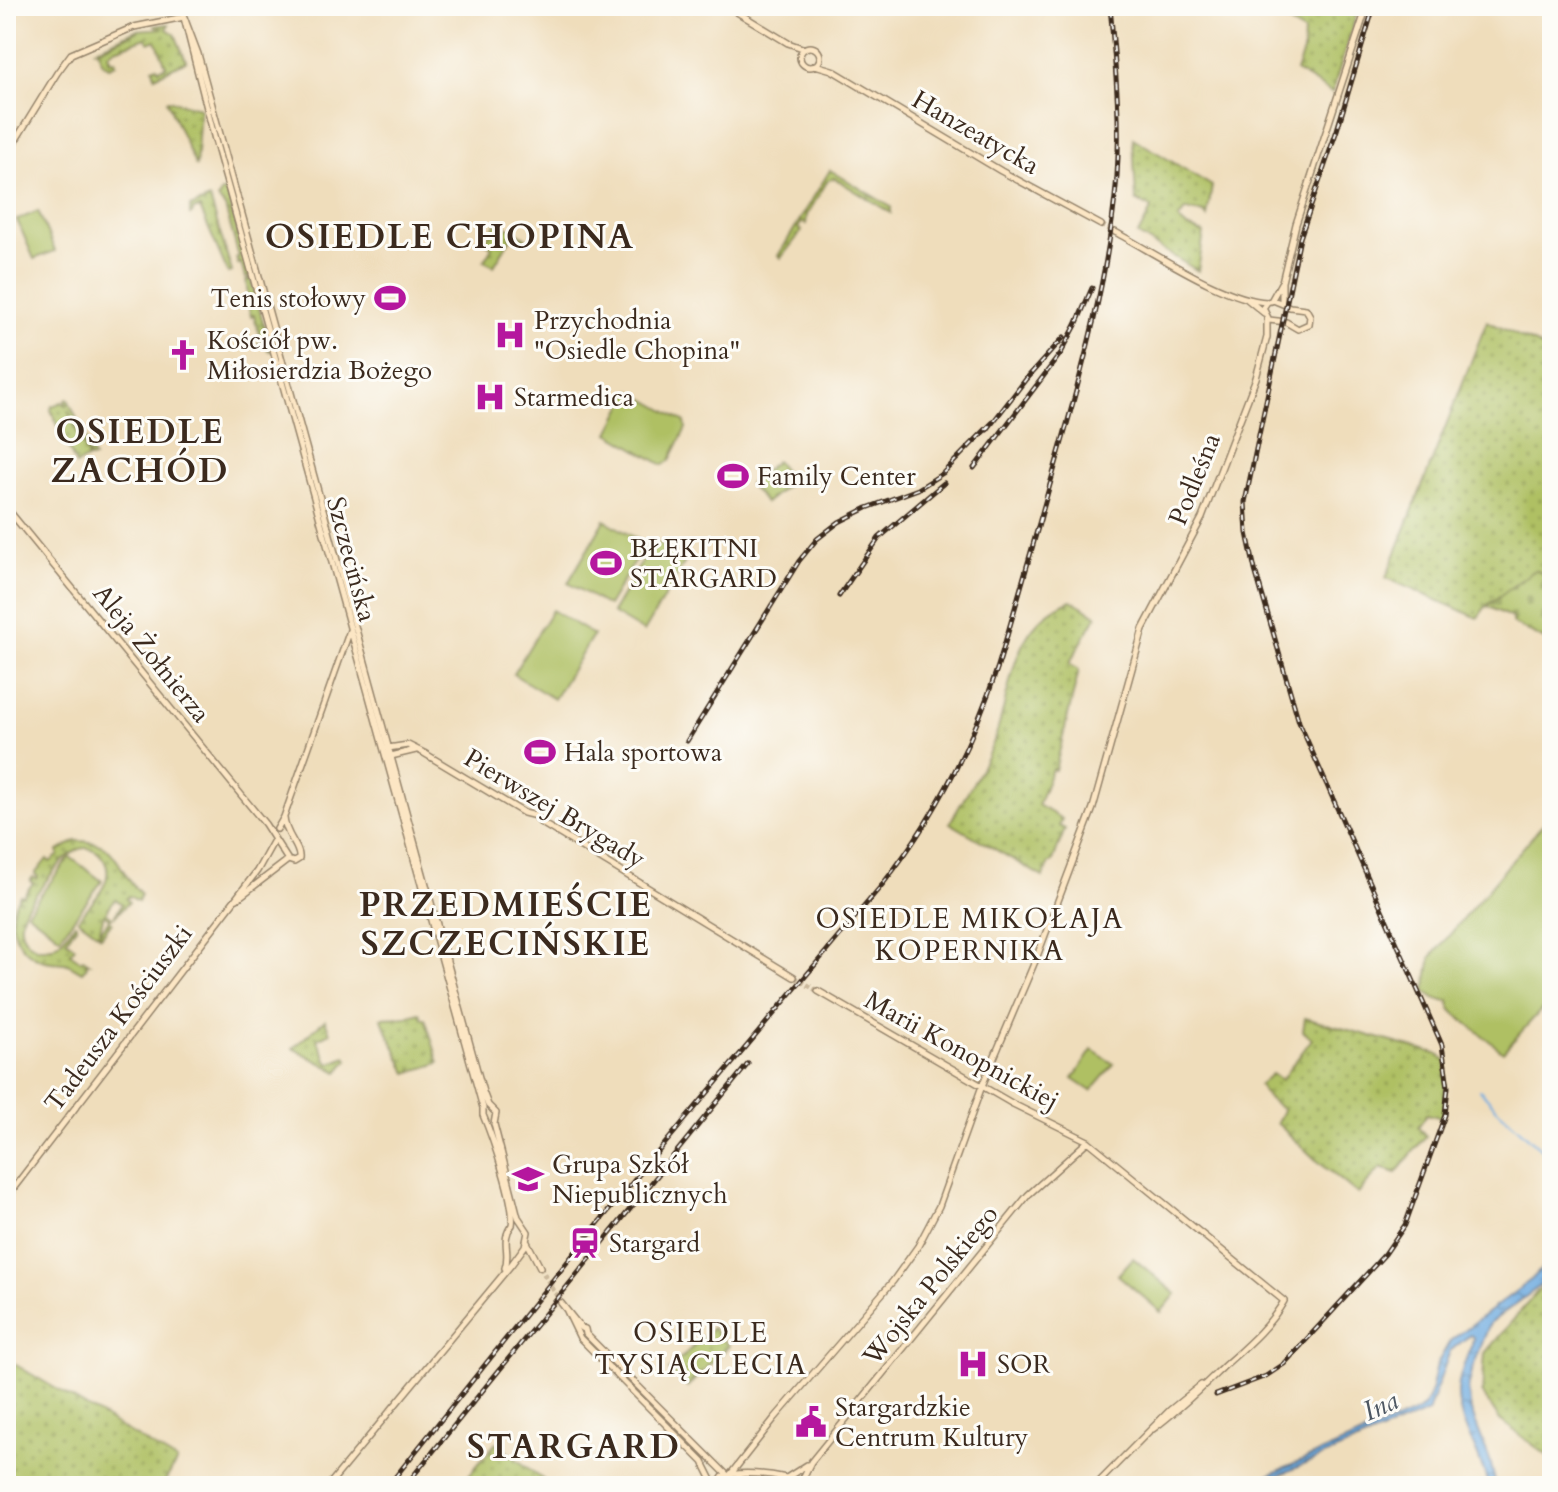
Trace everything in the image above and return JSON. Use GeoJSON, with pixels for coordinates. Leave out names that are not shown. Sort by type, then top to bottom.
{"type":"FeatureCollection","features":[{"type":"Feature","properties":{"kind":"street","name":"Szczecińska"},"geometry":{"type":"LineString","coordinates":[[181,6],[191,53],[354,642],[387,749]]}},
{"type":"Feature","properties":{"kind":"street"},"geometry":{"type":"LineString","coordinates":[[727,6],[788,43],[805,49],[814,48],[820,57],[815,65],[806,66],[788,43]]}},
{"type":"Feature","properties":{"kind":"street"},"geometry":{"type":"LineString","coordinates":[[1282,303],[1282,282],[1299,213],[1367,6]]}},
{"type":"Feature","properties":{"kind":"street","name":"Szczecińska"},"geometry":{"type":"LineString","coordinates":[[184,17],[198,54],[509,1196],[512,1225]]}},
{"type":"Feature","properties":{"kind":"street"},"geometry":{"type":"LineString","coordinates":[[6,156],[71,54],[134,27],[184,17]]}},
{"type":"Feature","properties":{"kind":"street"},"geometry":{"type":"LineString","coordinates":[[800,57],[805,49]]}},
{"type":"Feature","properties":{"kind":"street","name":"Hanzeatycka"},"geometry":{"type":"LineString","coordinates":[[820,57],[832,70]]}},
{"type":"Feature","properties":{"kind":"street","name":"Hanzeatycka"},"geometry":{"type":"LineString","coordinates":[[815,65],[832,70],[1011,176],[1101,225]]}},
{"type":"Feature","properties":{"kind":"street"},"geometry":{"type":"LineString","coordinates":[[1115,232],[1202,279],[1247,299],[1306,309],[1310,320],[1300,329],[1265,316],[1247,299]]}},
{"type":"Feature","properties":{"kind":"street"},"geometry":{"type":"LineString","coordinates":[[1269,302],[1282,282]]}},
{"type":"Feature","properties":{"kind":"street","name":"Podleśna"},"geometry":{"type":"LineString","coordinates":[[1267,337],[1265,316],[1269,302]]}},
{"type":"Feature","properties":{"kind":"street","name":"Podleśna"},"geometry":{"type":"LineString","coordinates":[[716,1486],[731,1475],[774,1419],[893,1281],[918,1246],[942,1199],[982,1086],[1036,959],[1093,808],[1143,629],[1202,518],[1256,378],[1267,337],[1278,321]]}},
{"type":"Feature","properties":{"kind":"street","name":"Aleja Żołnierza"},"geometry":{"type":"LineString","coordinates":[[6,507],[266,825],[288,860]]}},
{"type":"Feature","properties":{"kind":"street"},"geometry":{"type":"LineString","coordinates":[[279,825],[351,629]]}},
{"type":"Feature","properties":{"kind":"street"},"geometry":{"type":"LineString","coordinates":[[347,644],[354,642]]}},
{"type":"Feature","properties":{"kind":"street"},"geometry":{"type":"LineString","coordinates":[[341,657],[357,650]]}},
{"type":"Feature","properties":{"kind":"street"},"geometry":{"type":"LineString","coordinates":[[408,745],[417,750],[392,756],[387,749],[408,745]]}},
{"type":"Feature","properties":{"kind":"street","name":"Pierwszej Brygady"},"geometry":{"type":"LineString","coordinates":[[417,750],[530,816],[536,816],[550,828],[794,977]]}},
{"type":"Feature","properties":{"kind":"street","name":"Szczecińska"},"geometry":{"type":"LineString","coordinates":[[392,756],[486,1112]]}},
{"type":"Feature","properties":{"kind":"street"},"geometry":{"type":"LineString","coordinates":[[266,825],[279,825],[285,831],[300,856],[294,862],[288,860]]}},
{"type":"Feature","properties":{"kind":"street"},"geometry":{"type":"LineString","coordinates":[[279,825],[285,831]]}},
{"type":"Feature","properties":{"kind":"street","name":"Tadeusza Kościuszki"},"geometry":{"type":"LineString","coordinates":[[6,1198],[263,863],[279,825]]}},
{"type":"Feature","properties":{"kind":"street","name":"Tadeusza Kościuszki"},"geometry":{"type":"LineString","coordinates":[[233,902],[288,860]]}},
{"type":"Feature","properties":{"kind":"street","name":"Marii Konopnickiej"},"geometry":{"type":"LineString","coordinates":[[818,991],[982,1086],[1088,1141],[1284,1301],[1249,1342],[1095,1486]]}},
{"type":"Feature","properties":{"kind":"street"},"geometry":{"type":"LineString","coordinates":[[486,1112],[495,1111],[494,1119],[521,1222],[527,1229],[527,1241],[540,1267]]}},
{"type":"Feature","properties":{"kind":"street"},"geometry":{"type":"LineString","coordinates":[[486,1112],[494,1119]]}},
{"type":"Feature","properties":{"kind":"street","name":"Wojska Polskiego"},"geometry":{"type":"LineString","coordinates":[[802,1485],[811,1462],[1028,1195],[1088,1141]]}},
{"type":"Feature","properties":{"kind":"street"},"geometry":{"type":"LineString","coordinates":[[503,1273],[508,1260],[505,1247],[507,1232],[512,1225],[521,1222]]}},
{"type":"Feature","properties":{"kind":"street"},"geometry":{"type":"LineString","coordinates":[[328,1486],[527,1241]]}},
{"type":"Feature","properties":{"kind":"street"},"geometry":{"type":"LineString","coordinates":[[505,1247],[511,1254],[534,1258]]}},
{"type":"Feature","properties":{"kind":"street"},"geometry":{"type":"LineString","coordinates":[[561,1303],[581,1333],[703,1462],[716,1486]]}},
{"type":"Feature","properties":{"kind":"street"},"geometry":{"type":"LineString","coordinates":[[581,1333],[731,1475],[747,1486]]}},
{"type":"Feature","properties":{"kind":"street","name":"Wojska Polskiego"},"geometry":{"type":"LineString","coordinates":[[764,1486],[788,1477],[811,1462]]}},
{"type":"Feature","properties":{"kind":"street"},"geometry":{"type":"LineString","coordinates":[[731,1475],[788,1477],[802,1485]]}},
{"type":"Feature","properties":{"kind":"street"},"geometry":{"type":"LineString","coordinates":[[772,1483],[802,1485]]}},
{"type":"Feature","properties":{"kind":"green space"},"geometry":{"type":"Polygon","coordinates":[[[1260,6],[1359,6],[1332,93],[1296,71],[1303,52],[1304,32],[1260,6]]]}},
{"type":"Feature","properties":{"kind":"green space"},"geometry":{"type":"Polygon","coordinates":[[[169,24],[167,29],[175,34],[186,61],[155,76],[153,68],[166,66],[156,40],[149,43],[146,38],[115,49],[108,54],[116,64],[109,67],[103,63],[97,50],[138,31],[93,50],[136,30],[164,28],[154,26],[169,24]]]}},
{"type":"Feature","properties":{"kind":"green space"},"geometry":{"type":"Polygon","coordinates":[[[167,101],[200,108],[196,167],[167,101]]]}},
{"type":"Feature","properties":{"kind":"green space"},"geometry":{"type":"Polygon","coordinates":[[[1133,138],[1212,186],[1207,217],[1204,213],[1186,210],[1178,219],[1187,227],[1204,233],[1198,271],[1138,235],[1152,208],[1136,200],[1133,138]]]}},
{"type":"Feature","properties":{"kind":"green space"},"geometry":{"type":"Polygon","coordinates":[[[830,170],[891,207],[891,213],[834,178],[828,180],[807,215],[806,224],[802,222],[798,228],[802,231],[781,258],[778,256],[830,170]]]}},
{"type":"Feature","properties":{"kind":"green space"},"geometry":{"type":"Polygon","coordinates":[[[221,192],[227,193],[271,351],[268,350],[266,337],[264,344],[258,344],[261,341],[246,298],[246,280],[250,280],[249,276],[245,278],[241,263],[238,264],[236,258],[239,257],[225,207],[218,199],[221,192]]]}},
{"type":"Feature","properties":{"kind":"green space"},"geometry":{"type":"Polygon","coordinates":[[[210,199],[232,272],[228,273],[200,208],[190,215],[190,207],[210,199]]]}},
{"type":"Feature","properties":{"kind":"green space"},"geometry":{"type":"Polygon","coordinates":[[[38,211],[55,251],[34,259],[17,220],[38,211]]]}},
{"type":"Feature","properties":{"kind":"green space"},"geometry":{"type":"Polygon","coordinates":[[[498,221],[526,238],[523,242],[520,240],[522,236],[514,233],[494,266],[484,261],[492,247],[484,242],[498,221]]]}},
{"type":"Feature","properties":{"kind":"green space"},"geometry":{"type":"Polygon","coordinates":[[[1487,321],[1552,352],[1552,578],[1535,570],[1486,606],[1478,618],[1386,578],[1487,321]]]}},
{"type":"Feature","properties":{"kind":"green space"},"geometry":{"type":"Polygon","coordinates":[[[631,391],[685,422],[686,428],[670,460],[663,465],[609,433],[631,391]]]}},
{"type":"Feature","properties":{"kind":"green space"},"geometry":{"type":"Polygon","coordinates":[[[68,399],[94,458],[90,458],[68,410],[88,458],[76,465],[51,410],[52,406],[62,402],[67,407],[65,401],[68,399]]]}},
{"type":"Feature","properties":{"kind":"green space"},"geometry":{"type":"Polygon","coordinates":[[[776,461],[792,481],[765,503],[749,484],[776,461]]]}},
{"type":"Feature","properties":{"kind":"green space","name":"BŁĘKITNI STARGARD"},"geometry":{"type":"Polygon","coordinates":[[[605,520],[645,544],[608,606],[568,583],[605,520]]]}},
{"type":"Feature","properties":{"kind":"green space"},"geometry":{"type":"Polygon","coordinates":[[[654,541],[686,560],[644,632],[612,613],[654,541]]]}},
{"type":"Feature","properties":{"kind":"green space"},"geometry":{"type":"Polygon","coordinates":[[[1535,570],[1552,578],[1552,644],[1487,606],[1535,570]]]}},
{"type":"Feature","properties":{"kind":"green space"},"geometry":{"type":"Polygon","coordinates":[[[1071,600],[1097,615],[1069,664],[1079,670],[1055,770],[1052,769],[1038,805],[1062,819],[1059,826],[1065,829],[1043,877],[950,823],[994,741],[1016,660],[1024,642],[1035,625],[1050,611],[1071,600]]]}},
{"type":"Feature","properties":{"kind":"green space"},"geometry":{"type":"Polygon","coordinates":[[[552,610],[593,635],[554,699],[513,674],[552,610]]]}},
{"type":"Feature","properties":{"kind":"green space"},"geometry":{"type":"Polygon","coordinates":[[[1548,818],[1552,820],[1552,998],[1503,1052],[1451,1010],[1449,1001],[1436,999],[1425,991],[1431,957],[1548,818]]]}},
{"type":"Feature","properties":{"kind":"green space"},"geometry":{"type":"Polygon","coordinates":[[[76,841],[101,845],[109,851],[141,894],[138,901],[129,896],[126,899],[129,902],[114,917],[122,904],[115,899],[106,912],[112,917],[110,919],[104,914],[99,933],[109,920],[112,922],[101,936],[78,919],[100,892],[107,876],[104,860],[88,848],[70,854],[26,907],[22,930],[24,937],[36,947],[49,948],[59,942],[75,923],[77,925],[66,940],[75,947],[70,953],[89,963],[82,972],[30,954],[18,939],[12,922],[15,903],[33,883],[30,881],[33,877],[38,877],[35,874],[47,859],[50,862],[59,855],[58,851],[76,841]]]}},
{"type":"Feature","properties":{"kind":"green space"},"geometry":{"type":"Polygon","coordinates":[[[70,857],[102,881],[60,937],[27,912],[70,857]]]}},
{"type":"Feature","properties":{"kind":"green space"},"geometry":{"type":"Polygon","coordinates":[[[420,1013],[425,1018],[439,1063],[407,1073],[381,1018],[420,1013]]]}},
{"type":"Feature","properties":{"kind":"green space"},"geometry":{"type":"Polygon","coordinates":[[[1305,1018],[1436,1054],[1447,1060],[1443,1118],[1427,1114],[1418,1127],[1426,1136],[1396,1173],[1381,1167],[1358,1194],[1277,1123],[1283,1110],[1268,1098],[1259,1085],[1272,1074],[1281,1080],[1312,1039],[1303,1031],[1305,1018]]]}},
{"type":"Feature","properties":{"kind":"green space"},"geometry":{"type":"Polygon","coordinates":[[[325,1020],[330,1033],[317,1039],[329,1064],[346,1057],[348,1060],[338,1072],[293,1048],[325,1020]]]}},
{"type":"Feature","properties":{"kind":"green space"},"geometry":{"type":"Polygon","coordinates":[[[1092,1050],[1114,1064],[1091,1091],[1073,1079],[1092,1050]]]}},
{"type":"Feature","properties":{"kind":"green space"},"geometry":{"type":"Polygon","coordinates":[[[1133,1258],[1176,1294],[1161,1312],[1118,1275],[1133,1258]]]}},
{"type":"Feature","properties":{"kind":"green space"},"geometry":{"type":"Polygon","coordinates":[[[1552,1281],[1552,1459],[1500,1420],[1482,1393],[1485,1353],[1537,1292],[1552,1281]]]}},
{"type":"Feature","properties":{"kind":"green space"},"geometry":{"type":"Polygon","coordinates":[[[712,1328],[729,1346],[687,1387],[669,1370],[712,1328]]]}},
{"type":"Feature","properties":{"kind":"green space"},"geometry":{"type":"Polygon","coordinates":[[[6,1359],[177,1461],[162,1486],[13,1486],[6,1482],[6,1359]]]}},
{"type":"Feature","properties":{"kind":"green space"},"geometry":{"type":"Polygon","coordinates":[[[496,1443],[551,1486],[460,1486],[496,1443]]]}},
{"type":"Feature","properties":{"kind":"water"},"geometry":{"type":"Polygon","coordinates":[[[1552,1258],[1552,1274],[1490,1323],[1473,1367],[1468,1389],[1471,1411],[1490,1460],[1496,1486],[1488,1486],[1461,1416],[1459,1380],[1472,1344],[1473,1337],[1470,1335],[1450,1351],[1428,1412],[1253,1486],[1243,1486],[1416,1412],[1425,1405],[1437,1364],[1450,1341],[1532,1279],[1552,1258]]]}},
{"type":"Feature","properties":{"kind":"waterway"},"geometry":{"type":"LineString","coordinates":[[1480,1090],[1552,1159]]}},
{"type":"Feature","properties":{"kind":"tunnel"},"geometry":{"type":"LineString","coordinates":[[1101,225],[1115,232]]}},
{"type":"Feature","properties":{"kind":"tunnel"},"geometry":{"type":"LineString","coordinates":[[794,977],[818,991]]}},
{"type":"Feature","properties":{"kind":"tunnel"},"geometry":{"type":"LineString","coordinates":[[540,1267],[561,1303]]}},
{"type":"Feature","properties":{"kind":"railway"},"geometry":{"type":"LineString","coordinates":[[388,1486],[600,1221],[882,885],[935,808],[964,753],[998,666],[1075,395],[1101,287],[1113,213],[1118,155],[1117,91],[1110,6]]}},
{"type":"Feature","properties":{"kind":"railway"},"geometry":{"type":"LineString","coordinates":[[1216,1395],[1266,1376],[1284,1364],[1385,1254],[1405,1225],[1445,1115],[1448,1087],[1442,1045],[1299,722],[1255,570],[1247,533],[1245,502],[1300,238],[1337,130],[1374,6]]}},
{"type":"Feature","properties":{"kind":"railway"},"geometry":{"type":"LineString","coordinates":[[974,468],[1061,353],[1092,288]]}},
{"type":"Feature","properties":{"kind":"railway"},"geometry":{"type":"LineString","coordinates":[[987,430],[1026,379],[1064,337]]}},
{"type":"Feature","properties":{"kind":"railway"},"geometry":{"type":"LineString","coordinates":[[687,741],[799,561],[817,539],[839,522],[918,489],[943,473],[992,423]]}},
{"type":"Feature","properties":{"kind":"railway"},"geometry":{"type":"LineString","coordinates":[[839,596],[879,538],[944,483]]}},
{"type":"Feature","properties":{"kind":"railway"},"geometry":{"type":"LineString","coordinates":[[405,1486],[748,1064]]}},
{"type":"Feature","properties":{"kind":"place","name":"Tenis stołowy"},"geometry":{"type":"Point","coordinates":[390,298]}},
{"type":"Feature","properties":{"kind":"place","name":"Przychodnia \"Osiedle Chopina\""},"geometry":{"type":"Point","coordinates":[510,335]}},
{"type":"Feature","properties":{"kind":"place","name":"Kościół pw. Miłosierdzia Bożego"},"geometry":{"type":"Point","coordinates":[183,355]}},
{"type":"Feature","properties":{"kind":"place","name":"Starmedica"},"geometry":{"type":"Point","coordinates":[490,397]}},
{"type":"Feature","properties":{"kind":"place","name":"Family Center"},"geometry":{"type":"Point","coordinates":[733,476]}},
{"type":"Feature","properties":{"kind":"place","name":"BŁĘKITNI STARGARD"},"geometry":{"type":"Point","coordinates":[606,563]}},
{"type":"Feature","properties":{"kind":"place","name":"Hala sportowa"},"geometry":{"type":"Point","coordinates":[540,752]}},
{"type":"Feature","properties":{"kind":"place","name":"Grupa Szkół Niepublicznych"},"geometry":{"type":"Point","coordinates":[528,1179]}},
{"type":"Feature","properties":{"kind":"place","name":"Stargard"},"geometry":{"type":"Point","coordinates":[585,1243]}},
{"type":"Feature","properties":{"kind":"place","name":"SOR"},"geometry":{"type":"Point","coordinates":[973,1364]}},
{"type":"Feature","properties":{"kind":"place","name":"Stargardzkie Centrum Kultury"},"geometry":{"type":"Point","coordinates":[811,1422]}},
{"type":"Feature","properties":{"kind":"district","name":"OSIEDLE CHOPINA"},"geometry":{"type":"Point","coordinates":[450,236]}},
{"type":"Feature","properties":{"kind":"district","name":"OSIEDLE ZACHÓD"},"geometry":{"type":"Point","coordinates":[140,450]}},
{"type":"Feature","properties":{"kind":"district","name":"PRZEDMIEŚCIE SZCZECIŃSKIE"},"geometry":{"type":"Point","coordinates":[506,924]}},
{"type":"Feature","properties":{"kind":"district","name":"OSIEDLE MIKOŁAJA KOPERNIKA"},"geometry":{"type":"Point","coordinates":[970,934]}},
{"type":"Feature","properties":{"kind":"district","name":"OSIEDLE TYSIĄCLECIA"},"geometry":{"type":"Point","coordinates":[701,1348]}},
{"type":"Feature","properties":{"kind":"district","name":"STARGARD"},"geometry":{"type":"Point","coordinates":[574,1446]}},
{"type":"Feature","properties":{"kind":"water label","name":"Ina"},"geometry":{"type":"Point","coordinates":[1380,1405]}}]}
